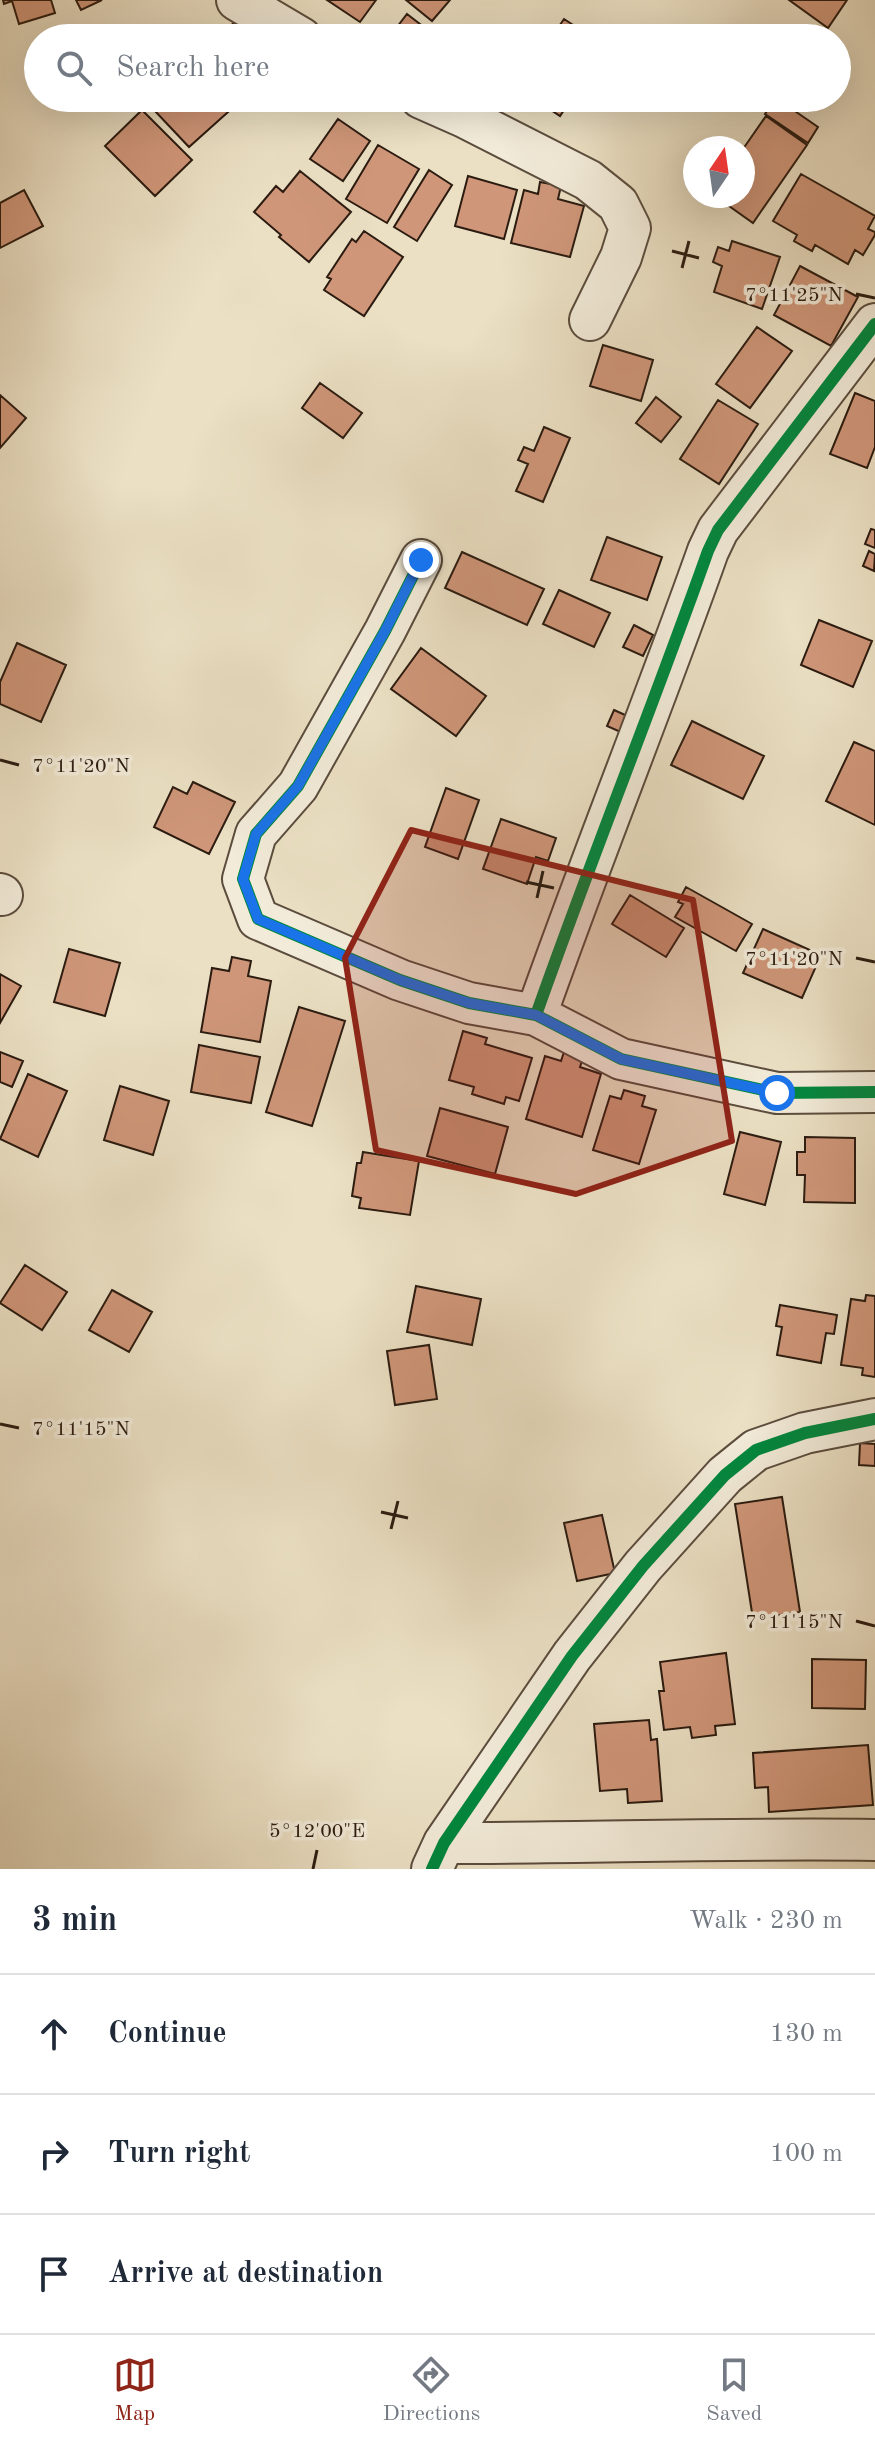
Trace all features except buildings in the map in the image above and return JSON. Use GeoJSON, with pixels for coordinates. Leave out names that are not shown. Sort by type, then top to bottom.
{"type":"FeatureCollection","features":[{"type":"Feature","properties":{"kind":"street"},"geometry":{"type":"LineString","coordinates":[[237,0],[277,24]]}},
{"type":"Feature","properties":{"kind":"street"},"geometry":{"type":"LineString","coordinates":[[453,112],[588,180],[618,204],[630,228],[621,257],[590,320]]}},
{"type":"Feature","properties":{"kind":"street"},"geometry":{"type":"LineString","coordinates":[[536,1015],[586,872],[718,530],[875,324]]}},
{"type":"Feature","properties":{"kind":"street"},"geometry":{"type":"LineString","coordinates":[[421,560],[298,786],[256,834],[243,879],[258,919],[400,980],[469,1003],[536,1015],[621,1059],[777,1093],[875,1092]]}},
{"type":"Feature","properties":{"kind":"street"},"geometry":{"type":"LineString","coordinates":[[438,1856],[572,1656],[643,1566],[725,1475],[756,1450],[805,1433],[875,1419]]}},
{"type":"Feature","properties":{"kind":"street"},"geometry":{"type":"LineString","coordinates":[[438,1856],[651,1842],[875,1840]]}},
{"type":"Feature","properties":{"kind":"highlighted area"},"geometry":{"type":"Polygon","coordinates":[[[411,830],[693,900],[732,1141],[576,1194],[376,1150],[345,958],[411,830]]]}},
{"type":"Feature","properties":{"kind":"cycle path"},"geometry":{"type":"LineString","coordinates":[[536,1015],[718,530],[875,324]]}},
{"type":"Feature","properties":{"kind":"cycle path"},"geometry":{"type":"LineString","coordinates":[[421,560],[298,786],[256,834],[243,879],[258,919],[400,980],[469,1003],[536,1015],[621,1059],[777,1093],[875,1092]]}},
{"type":"Feature","properties":{"kind":"cycle path"},"geometry":{"type":"LineString","coordinates":[[432,1869],[444,1843],[572,1656],[643,1566],[725,1475],[756,1450],[805,1433],[875,1419]]}},
{"type":"Feature","properties":{"kind":"route"},"geometry":{"type":"LineString","coordinates":[[421,560],[298,786],[256,834],[243,879],[258,919],[400,980],[469,1003],[536,1015],[621,1059],[777,1093]]}}]}
